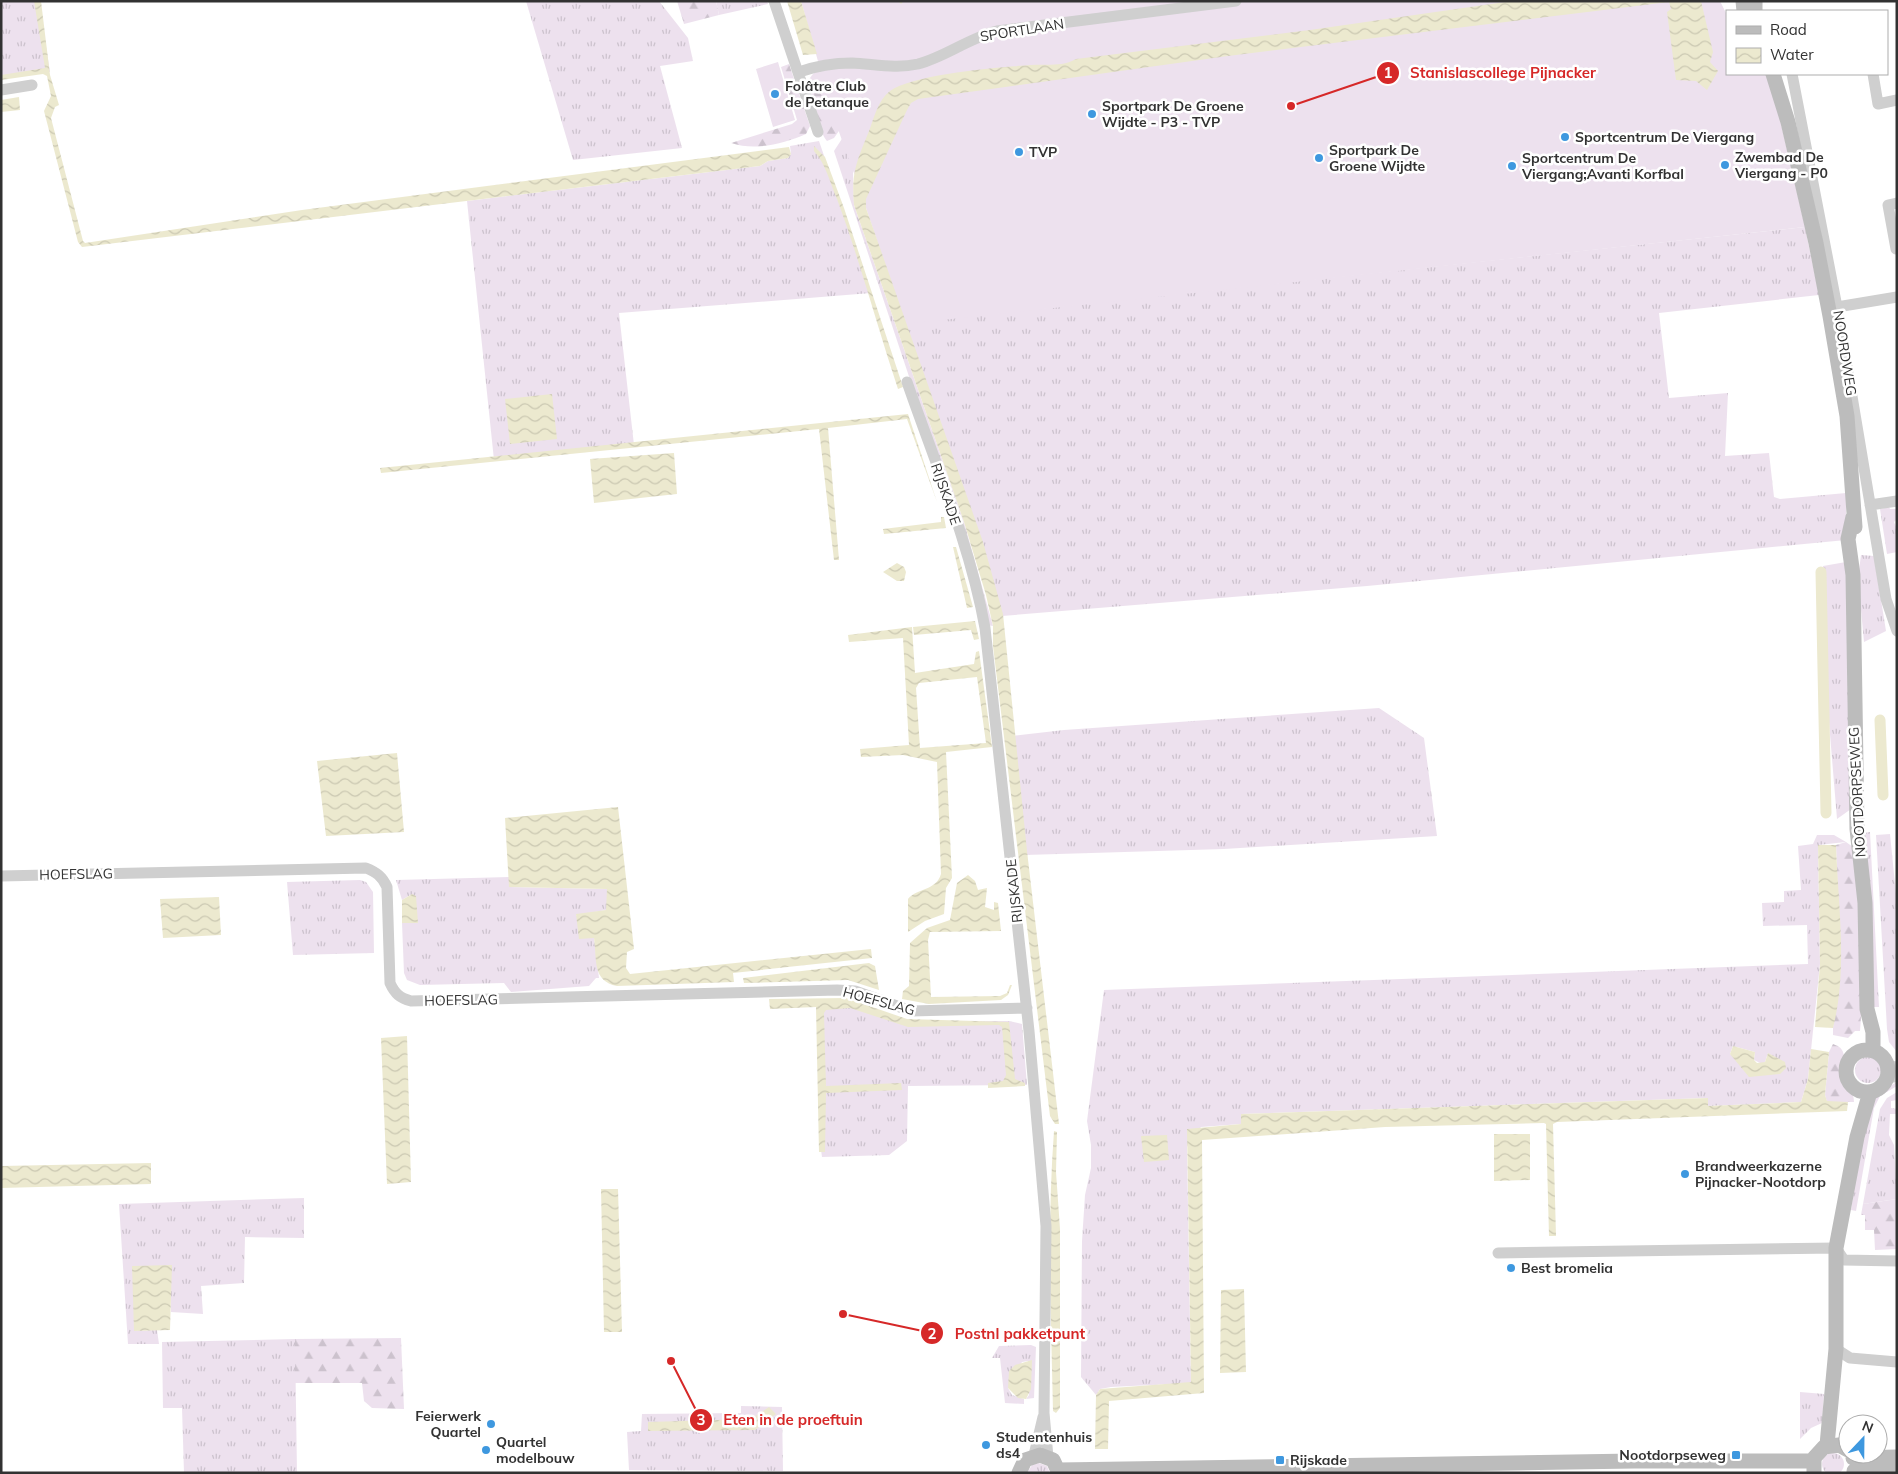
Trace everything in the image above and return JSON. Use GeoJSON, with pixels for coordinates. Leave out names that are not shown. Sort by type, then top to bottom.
{"type":"FeatureCollection","features":[{"type":"Feature","properties":{"kind":"main road","name":"NOORDWEG"},"geometry":{"type":"LineString","coordinates":[[1773,75],[1788,122],[1816,242]]}},
{"type":"Feature","properties":{"kind":"main road","name":"NOORDWEG"},"geometry":{"type":"LineString","coordinates":[[1784,75],[1808,187],[1847,416],[1852,461],[1853,517]]}},
{"type":"Feature","properties":{"kind":"main road","name":"NOOTDORPSEWEG"},"geometry":{"type":"LineString","coordinates":[[1853,517],[1857,544],[1853,575],[1857,829],[1865,903],[1867,1009],[1873,1032],[1868,1050]]}},
{"type":"Feature","properties":{"kind":"main road"},"geometry":{"type":"LineString","coordinates":[[1868,1050],[1884,1058],[1892,1072],[1882,1085],[1864,1090],[1849,1082],[1846,1068],[1853,1055],[1868,1050]]}},
{"type":"Feature","properties":{"kind":"main road"},"geometry":{"type":"LineString","coordinates":[[1838,1418],[1833,1395],[1840,1254],[1848,1214],[1848,1187],[1864,1090]]}},
{"type":"Feature","properties":{"kind":"main road"},"geometry":{"type":"LineString","coordinates":[[1019,1473],[1025,1460],[1041,1456],[1059,1471],[1634,1461],[1696,1463],[1709,1461],[1813,1468],[1818,1451],[1838,1455]]}},
{"type":"Feature","properties":{"kind":"main road"},"geometry":{"type":"LineString","coordinates":[[1875,1464],[1897,1470]]}},
{"type":"Feature","properties":{"kind":"main road"},"geometry":{"type":"LineString","coordinates":[[1121,1473],[1153,1468]]}},
{"type":"Feature","properties":{"kind":"street"},"geometry":{"type":"LineString","coordinates":[[774,1],[792,60],[799,72],[818,132]]}},
{"type":"Feature","properties":{"kind":"street","name":"SPORTLAAN"},"geometry":{"type":"LineString","coordinates":[[799,72],[819,66],[851,63],[892,66],[917,64],[977,36],[997,31],[1236,1]]}},
{"type":"Feature","properties":{"kind":"street","name":"NOORDWEG"},"geometry":{"type":"LineString","coordinates":[[1792,75],[1837,307],[1886,600],[1897,631]]}},
{"type":"Feature","properties":{"kind":"street"},"geometry":{"type":"LineString","coordinates":[[1873,75],[1878,104],[1897,100]]}},
{"type":"Feature","properties":{"kind":"street"},"geometry":{"type":"LineString","coordinates":[[1,90],[32,85]]}},
{"type":"Feature","properties":{"kind":"street"},"geometry":{"type":"LineString","coordinates":[[1896,249],[1888,204],[1897,203]]}},
{"type":"Feature","properties":{"kind":"street"},"geometry":{"type":"LineString","coordinates":[[1837,307],[1897,297]]}},
{"type":"Feature","properties":{"kind":"street","name":"RIJSKADE"},"geometry":{"type":"LineString","coordinates":[[907,382],[978,591],[999,748],[1027,1008],[1046,1226],[1044,1413],[1041,1456]]}},
{"type":"Feature","properties":{"kind":"street"},"geometry":{"type":"LineString","coordinates":[[1870,505],[1897,500]]}},
{"type":"Feature","properties":{"kind":"street","name":"HOEFSLAG"},"geometry":{"type":"LineString","coordinates":[[1,876],[366,868],[383,878],[387,887],[390,983],[394,992],[401,998],[411,1002],[837,990],[855,991],[917,1011],[1027,1008]]}},
{"type":"Feature","properties":{"kind":"street"},"geometry":{"type":"LineString","coordinates":[[1498,1253],[1840,1254],[1897,1261]]}},
{"type":"Feature","properties":{"kind":"street"},"geometry":{"type":"LineString","coordinates":[[1836,1349],[1850,1358],[1897,1362]]}},
{"type":"Feature","properties":{"kind":"green space"},"geometry":{"type":"Polygon","coordinates":[[[1,1],[39,1],[50,72],[1,79],[1,1]]]}},
{"type":"Feature","properties":{"kind":"green space"},"geometry":{"type":"Polygon","coordinates":[[[526,1],[659,1],[688,38],[693,61],[660,66],[682,148],[573,160],[526,1]]]}},
{"type":"Feature","properties":{"kind":"green space"},"geometry":{"type":"Polygon","coordinates":[[[677,1],[716,1],[719,15],[684,24],[677,1]]]}},
{"type":"Feature","properties":{"kind":"green space"},"geometry":{"type":"Polygon","coordinates":[[[716,1],[767,1],[768,4],[719,15],[716,1]]]}},
{"type":"Feature","properties":{"kind":"green space","name":"Sportpark De Groene Wijdte"},"geometry":{"type":"Polygon","coordinates":[[[801,1],[1720,1],[1726,13],[1726,75],[1768,75],[1805,227],[905,324],[866,208],[866,199],[853,171],[834,118],[801,1]]]}},
{"type":"Feature","properties":{"kind":"green space","name":"Folâtre Club de Petanque"},"geometry":{"type":"Polygon","coordinates":[[[778,62],[795,120],[773,127],[756,69],[778,62]]]}},
{"type":"Feature","properties":{"kind":"green space"},"geometry":{"type":"Polygon","coordinates":[[[789,64],[810,126],[806,134],[788,141],[769,145],[750,146],[731,143],[792,124],[797,120],[781,67],[789,64]]]}},
{"type":"Feature","properties":{"kind":"green space"},"geometry":{"type":"Polygon","coordinates":[[[843,68],[855,108],[834,138],[827,141],[814,113],[808,82],[817,71],[843,68]]]}},
{"type":"Feature","properties":{"kind":"green space"},"geometry":{"type":"Polygon","coordinates":[[[866,102],[853,171],[854,205],[964,522],[993,626],[987,625],[970,560],[834,151],[866,102]]]}},
{"type":"Feature","properties":{"kind":"green space"},"geometry":{"type":"Polygon","coordinates":[[[819,141],[871,293],[619,313],[634,445],[494,460],[467,201],[760,166],[768,161],[788,158],[791,154],[790,146],[819,141]]]}},
{"type":"Feature","properties":{"kind":"green space"},"geometry":{"type":"Polygon","coordinates":[[[1805,227],[1819,295],[1659,313],[1669,398],[1728,393],[1725,456],[1769,453],[1774,497],[1780,499],[1846,493],[1846,540],[1367,586],[1002,616],[905,323],[1805,227]]]}},
{"type":"Feature","properties":{"kind":"green space"},"geometry":{"type":"Polygon","coordinates":[[[1889,507],[1890,509],[1897,509],[1897,519],[1894,522],[1897,529],[1897,552],[1887,554],[1880,509],[1889,507]]]}},
{"type":"Feature","properties":{"kind":"green space"},"geometry":{"type":"Polygon","coordinates":[[[1861,555],[1874,556],[1886,631],[1864,642],[1858,578],[1861,555]]]}},
{"type":"Feature","properties":{"kind":"green space"},"geometry":{"type":"Polygon","coordinates":[[[1846,562],[1851,809],[1837,819],[1825,674],[1823,566],[1846,562]]]}},
{"type":"Feature","properties":{"kind":"green space"},"geometry":{"type":"Polygon","coordinates":[[[1379,708],[1424,738],[1437,836],[1224,849],[1025,855],[1011,736],[1064,730],[1379,708]]]}},
{"type":"Feature","properties":{"kind":"green space"},"geometry":{"type":"Polygon","coordinates":[[[1870,832],[1879,1007],[1874,1007],[1873,964],[1862,833],[1870,832]]]}},
{"type":"Feature","properties":{"kind":"green space"},"geometry":{"type":"Polygon","coordinates":[[[1890,834],[1897,904],[1897,1052],[1889,1042],[1887,1029],[1876,835],[1890,834]]]}},
{"type":"Feature","properties":{"kind":"green space"},"geometry":{"type":"Polygon","coordinates":[[[1817,835],[1834,835],[1846,842],[1818,845],[1820,964],[1808,1079],[1801,1102],[1708,1106],[1708,1098],[1241,1114],[1241,1124],[1201,1127],[1187,1147],[1191,1383],[1111,1387],[1100,1389],[1096,1395],[1081,1377],[1082,1241],[1085,1195],[1091,1168],[1091,1145],[1087,1121],[1104,990],[1808,964],[1807,925],[1763,926],[1762,903],[1784,902],[1784,891],[1801,890],[1798,846],[1813,844],[1817,835]],[[1733,1046],[1730,1054],[1780,1074],[1768,1053],[1765,1062],[1762,1064],[1754,1060],[1755,1052],[1733,1046]]]}},
{"type":"Feature","properties":{"kind":"green space"},"geometry":{"type":"Polygon","coordinates":[[[1846,842],[1853,847],[1862,962],[1860,1031],[1855,1031],[1848,1038],[1833,1035],[1840,956],[1836,845],[1846,842]]]}},
{"type":"Feature","properties":{"kind":"green space"},"geometry":{"type":"Polygon","coordinates":[[[509,877],[510,887],[607,889],[607,910],[576,915],[594,938],[599,978],[596,978],[589,986],[511,992],[504,983],[420,985],[407,980],[404,973],[402,923],[418,923],[412,894],[402,900],[396,880],[509,877]]]}},
{"type":"Feature","properties":{"kind":"green space"},"geometry":{"type":"Polygon","coordinates":[[[360,880],[366,882],[373,892],[374,953],[293,955],[287,882],[360,880]]]}},
{"type":"Feature","properties":{"kind":"green space"},"geometry":{"type":"Polygon","coordinates":[[[850,1002],[908,1021],[1009,1021],[1022,1024],[1027,1085],[908,1086],[907,1141],[889,1155],[822,1157],[820,1143],[820,1004],[850,1002]]]}},
{"type":"Feature","properties":{"kind":"green space"},"geometry":{"type":"Polygon","coordinates":[[[1833,1044],[1843,1052],[1842,1073],[1853,1095],[1854,1102],[1827,1102],[1825,1095],[1829,1052],[1833,1044]]]}},
{"type":"Feature","properties":{"kind":"green space"},"geometry":{"type":"Polygon","coordinates":[[[1868,1057],[1877,1061],[1881,1070],[1877,1079],[1868,1083],[1859,1079],[1855,1070],[1859,1061],[1868,1057]]]}},
{"type":"Feature","properties":{"kind":"green space"},"geometry":{"type":"Polygon","coordinates":[[[1897,1082],[1897,1086],[1880,1096],[1874,1108],[1856,1211],[1851,1210],[1858,1162],[1871,1103],[1876,1094],[1897,1082]]]}},
{"type":"Feature","properties":{"kind":"green space"},"geometry":{"type":"Polygon","coordinates":[[[1897,1092],[1897,1100],[1891,1101],[1891,1108],[1897,1109],[1897,1114],[1890,1114],[1889,1135],[1894,1145],[1897,1199],[1863,1204],[1880,1109],[1887,1098],[1897,1092]]]}},
{"type":"Feature","properties":{"kind":"green space"},"geometry":{"type":"Polygon","coordinates":[[[304,1198],[304,1238],[245,1237],[244,1283],[201,1286],[203,1314],[171,1312],[171,1265],[134,1331],[157,1330],[159,1344],[128,1344],[119,1204],[304,1198]]]}},
{"type":"Feature","properties":{"kind":"green space"},"geometry":{"type":"Polygon","coordinates":[[[1897,1199],[1897,1249],[1875,1250],[1874,1230],[1865,1230],[1865,1215],[1861,1215],[1863,1204],[1897,1199]]]}},
{"type":"Feature","properties":{"kind":"green space"},"geometry":{"type":"Polygon","coordinates":[[[401,1338],[404,1409],[372,1408],[364,1401],[362,1383],[295,1383],[295,1339],[401,1338]]]}},
{"type":"Feature","properties":{"kind":"green space"},"geometry":{"type":"Polygon","coordinates":[[[295,1339],[297,1473],[184,1473],[182,1408],[163,1408],[162,1342],[295,1339]]]}},
{"type":"Feature","properties":{"kind":"green space"},"geometry":{"type":"Polygon","coordinates":[[[1031,1345],[1036,1347],[1034,1398],[1026,1399],[1029,1395],[1028,1361],[1022,1362],[1008,1388],[1012,1395],[1024,1399],[1024,1404],[1005,1403],[1000,1358],[992,1358],[999,1346],[1031,1345]]]}},
{"type":"Feature","properties":{"kind":"green space"},"geometry":{"type":"Polygon","coordinates":[[[1800,1392],[1824,1394],[1822,1423],[1811,1428],[1800,1439],[1800,1392]]]}},
{"type":"Feature","properties":{"kind":"green space"},"geometry":{"type":"Polygon","coordinates":[[[741,1406],[782,1407],[783,1471],[629,1470],[627,1432],[641,1431],[642,1414],[741,1413],[741,1406]]]}},
{"type":"Feature","properties":{"kind":"green space"},"geometry":{"type":"Polygon","coordinates":[[[1829,1454],[1837,1454],[1838,1464],[1844,1464],[1843,1468],[1837,1474],[1829,1474],[1823,1468],[1823,1460],[1829,1454]]]}},
{"type":"Feature","properties":{"kind":"green space"},"geometry":{"type":"Polygon","coordinates":[[[1039,1463],[1047,1466],[1050,1473],[1027,1473],[1032,1465],[1039,1463]]]}},
{"type":"Feature","properties":{"kind":"water"},"geometry":{"type":"Polygon","coordinates":[[[34,1],[41,1],[50,75],[59,105],[55,107],[51,118],[85,243],[302,210],[789,147],[791,154],[788,158],[768,161],[760,166],[82,247],[78,242],[44,111],[51,96],[47,76],[43,74],[1,80],[1,75],[45,68],[34,1]]]}},
{"type":"Feature","properties":{"kind":"water"},"geometry":{"type":"Polygon","coordinates":[[[787,1],[801,1],[817,54],[803,55],[787,1]]]}},
{"type":"Feature","properties":{"kind":"water"},"geometry":{"type":"Polygon","coordinates":[[[1512,1],[1701,1],[1713,52],[1710,62],[1718,71],[1707,90],[1696,81],[1676,80],[1667,12],[1671,9],[1669,2],[1228,56],[918,99],[911,103],[907,110],[866,199],[866,208],[983,542],[1003,614],[1027,851],[1059,1124],[1055,1124],[1050,1116],[993,646],[993,626],[986,595],[964,522],[854,205],[854,175],[877,110],[882,99],[890,91],[901,85],[958,72],[1060,64],[1076,59],[1310,30],[1512,1]]]}},
{"type":"Feature","properties":{"kind":"water"},"geometry":{"type":"Polygon","coordinates":[[[19,97],[20,110],[1,112],[1,100],[19,97]]]}},
{"type":"Feature","properties":{"kind":"water"},"geometry":{"type":"Polygon","coordinates":[[[814,146],[825,157],[844,208],[903,387],[898,389],[845,222],[825,168],[814,151],[814,146]]]}},
{"type":"Feature","properties":{"kind":"water"},"geometry":{"type":"Polygon","coordinates":[[[552,394],[557,439],[510,444],[505,399],[552,394]]]}},
{"type":"Feature","properties":{"kind":"water"},"geometry":{"type":"Polygon","coordinates":[[[908,414],[937,502],[907,419],[828,428],[839,560],[834,560],[819,429],[381,473],[380,468],[908,414]]]}},
{"type":"Feature","properties":{"kind":"water"},"geometry":{"type":"Polygon","coordinates":[[[674,453],[677,494],[594,503],[590,459],[674,453]]]}},
{"type":"Feature","properties":{"kind":"water"},"geometry":{"type":"Polygon","coordinates":[[[941,517],[944,517],[946,528],[884,534],[883,529],[941,522],[941,517]]]}},
{"type":"Feature","properties":{"kind":"water"},"geometry":{"type":"Polygon","coordinates":[[[953,547],[956,547],[973,607],[967,608],[953,547]]]}},
{"type":"Feature","properties":{"kind":"water"},"geometry":{"type":"Polygon","coordinates":[[[897,563],[904,567],[906,572],[904,581],[897,581],[883,572],[897,563]]]}},
{"type":"Feature","properties":{"kind":"water"},"geometry":{"type":"Polygon","coordinates":[[[975,621],[979,639],[974,640],[971,630],[914,635],[913,627],[975,621]]]}},
{"type":"Feature","properties":{"kind":"water"},"geometry":{"type":"Polygon","coordinates":[[[912,627],[915,673],[974,664],[976,652],[979,651],[992,747],[946,752],[952,878],[946,888],[944,914],[925,921],[908,932],[908,899],[912,895],[935,884],[941,874],[937,762],[903,755],[861,757],[860,749],[909,745],[903,638],[849,642],[848,635],[912,627]],[[977,677],[919,683],[916,688],[920,748],[986,743],[977,677]]]}},
{"type":"Feature","properties":{"kind":"water"},"geometry":{"type":"Polygon","coordinates":[[[397,753],[404,832],[326,836],[317,761],[397,753]]]}},
{"type":"Feature","properties":{"kind":"water"},"geometry":{"type":"Polygon","coordinates":[[[618,807],[634,949],[627,952],[626,968],[630,974],[871,949],[872,958],[733,973],[734,982],[617,986],[609,983],[603,979],[597,968],[594,938],[579,939],[576,914],[606,910],[607,889],[509,887],[505,818],[618,807]]]}},
{"type":"Feature","properties":{"kind":"water"},"geometry":{"type":"Polygon","coordinates":[[[1818,845],[1836,845],[1841,960],[1838,1006],[1833,1028],[1815,1027],[1820,964],[1818,845]]]}},
{"type":"Feature","properties":{"kind":"water"},"geometry":{"type":"Polygon","coordinates":[[[968,875],[975,881],[978,890],[987,888],[985,907],[994,910],[994,902],[998,903],[1001,931],[930,932],[928,940],[931,997],[1000,996],[1007,993],[1010,985],[1012,985],[1008,995],[1001,1000],[929,1004],[902,999],[903,991],[909,986],[910,943],[927,928],[950,920],[957,883],[968,875]]]}},
{"type":"Feature","properties":{"kind":"water"},"geometry":{"type":"Polygon","coordinates":[[[412,894],[416,896],[418,923],[402,923],[402,900],[412,894]]]}},
{"type":"Feature","properties":{"kind":"water"},"geometry":{"type":"Polygon","coordinates":[[[219,897],[221,935],[163,938],[160,899],[219,897]]]}},
{"type":"Feature","properties":{"kind":"water"},"geometry":{"type":"Polygon","coordinates":[[[869,963],[875,966],[879,990],[848,980],[744,983],[743,978],[869,963]]]}},
{"type":"Feature","properties":{"kind":"water"},"geometry":{"type":"Polygon","coordinates":[[[846,998],[907,1019],[1009,1022],[1015,1079],[1025,1083],[1025,1086],[988,1088],[988,1083],[1003,1081],[1006,1075],[1002,1027],[999,1025],[908,1027],[850,1008],[826,1010],[824,1013],[826,1086],[901,1083],[902,1090],[826,1093],[825,1152],[819,1152],[816,1007],[770,1009],[769,999],[846,998]]]}},
{"type":"Feature","properties":{"kind":"water"},"geometry":{"type":"Polygon","coordinates":[[[407,1036],[411,1182],[387,1184],[381,1038],[407,1036]]]}},
{"type":"Feature","properties":{"kind":"water"},"geometry":{"type":"Polygon","coordinates":[[[1733,1046],[1755,1052],[1754,1060],[1757,1063],[1765,1062],[1768,1053],[1785,1062],[1786,1068],[1780,1074],[1749,1077],[1730,1054],[1733,1046]]]}},
{"type":"Feature","properties":{"kind":"water"},"geometry":{"type":"Polygon","coordinates":[[[1811,1049],[1829,1052],[1825,1095],[1827,1101],[1848,1102],[1847,1111],[1557,1122],[1553,1124],[1556,1236],[1549,1236],[1546,1124],[1544,1123],[1385,1127],[1202,1140],[1204,1393],[1109,1401],[1108,1449],[1095,1449],[1096,1395],[1100,1389],[1191,1382],[1187,1129],[1241,1124],[1241,1114],[1708,1098],[1708,1106],[1801,1102],[1808,1079],[1811,1049]]]}},
{"type":"Feature","properties":{"kind":"water"},"geometry":{"type":"Polygon","coordinates":[[[1054,1131],[1057,1132],[1056,1172],[1060,1229],[1060,1408],[1056,1413],[1053,1411],[1050,1271],[1054,1131]]]}},
{"type":"Feature","properties":{"kind":"water"},"geometry":{"type":"Polygon","coordinates":[[[1494,1134],[1530,1134],[1530,1180],[1494,1181],[1494,1134]]]}},
{"type":"Feature","properties":{"kind":"water"},"geometry":{"type":"Polygon","coordinates":[[[1167,1135],[1169,1160],[1144,1162],[1141,1136],[1167,1135]]]}},
{"type":"Feature","properties":{"kind":"water"},"geometry":{"type":"Polygon","coordinates":[[[151,1163],[151,1184],[1,1188],[1,1166],[151,1163]]]}},
{"type":"Feature","properties":{"kind":"water"},"geometry":{"type":"Polygon","coordinates":[[[601,1189],[618,1189],[622,1332],[604,1332],[601,1189]]]}},
{"type":"Feature","properties":{"kind":"water"},"geometry":{"type":"Polygon","coordinates":[[[172,1265],[170,1330],[134,1331],[132,1266],[172,1265]]]}},
{"type":"Feature","properties":{"kind":"water"},"geometry":{"type":"Polygon","coordinates":[[[1244,1289],[1246,1372],[1220,1373],[1221,1290],[1244,1289]]]}},
{"type":"Feature","properties":{"kind":"water"},"geometry":{"type":"Polygon","coordinates":[[[1032,1360],[1031,1389],[1026,1399],[1018,1398],[1008,1388],[1009,1371],[1015,1365],[1032,1360]]]}},
{"type":"Feature","properties":{"kind":"water"},"geometry":{"type":"Polygon","coordinates":[[[769,1407],[776,1414],[755,1430],[648,1431],[648,1422],[751,1419],[769,1407]]]}},
{"type":"Feature","properties":{"kind":"waterway"},"geometry":{"type":"LineString","coordinates":[[1821,572],[1826,813]]}},
{"type":"Feature","properties":{"kind":"waterway"},"geometry":{"type":"LineString","coordinates":[[1880,720],[1883,795]]}},
{"type":"Feature","properties":{"kind":"place","name":"Folâtre Club de Petanque"},"geometry":{"type":"Point","coordinates":[775,94]}},
{"type":"Feature","properties":{"kind":"place","name":"Stanislascollege Pijnacker"},"geometry":{"type":"Point","coordinates":[1291,106]}},
{"type":"Feature","properties":{"kind":"place","name":"Sportpark De Groene Wijdte - P3 - TVP"},"geometry":{"type":"Point","coordinates":[1092,114]}},
{"type":"Feature","properties":{"kind":"place","name":"Sportcentrum De Viergang"},"geometry":{"type":"Point","coordinates":[1565,137]}},
{"type":"Feature","properties":{"kind":"place","name":"TVP"},"geometry":{"type":"Point","coordinates":[1019,152]}},
{"type":"Feature","properties":{"kind":"place","name":"Sportpark De Groene Wijdte"},"geometry":{"type":"Point","coordinates":[1319,158]}},
{"type":"Feature","properties":{"kind":"place","name":"Zwembad De Viergang - P0"},"geometry":{"type":"Point","coordinates":[1725,165]}},
{"type":"Feature","properties":{"kind":"place","name":"Sportcentrum De Viergang;Avanti Korfbal"},"geometry":{"type":"Point","coordinates":[1512,166]}},
{"type":"Feature","properties":{"kind":"place","name":"Brandweerkazerne Pijnacker-Nootdorp"},"geometry":{"type":"Point","coordinates":[1685,1174]}},
{"type":"Feature","properties":{"kind":"place","name":"Best bromelia"},"geometry":{"type":"Point","coordinates":[1511,1268]}},
{"type":"Feature","properties":{"kind":"place","name":"Postnl pakketpunt"},"geometry":{"type":"Point","coordinates":[843,1314]}},
{"type":"Feature","properties":{"kind":"place","name":"Eten in de proeftuin"},"geometry":{"type":"Point","coordinates":[671,1361]}},
{"type":"Feature","properties":{"kind":"place","name":"Feierwerk Quartel"},"geometry":{"type":"Point","coordinates":[491,1424]}},
{"type":"Feature","properties":{"kind":"place","name":"Studentenhuis ds4"},"geometry":{"type":"Point","coordinates":[986,1445]}},
{"type":"Feature","properties":{"kind":"place","name":"Quartel modelbouw"},"geometry":{"type":"Point","coordinates":[486,1450]}},
{"type":"Feature","properties":{"kind":"place","name":"Nootdorpseweg"},"geometry":{"type":"Point","coordinates":[1736,1455]}},
{"type":"Feature","properties":{"kind":"place","name":"Rijskade"},"geometry":{"type":"Point","coordinates":[1280,1460]}}]}
